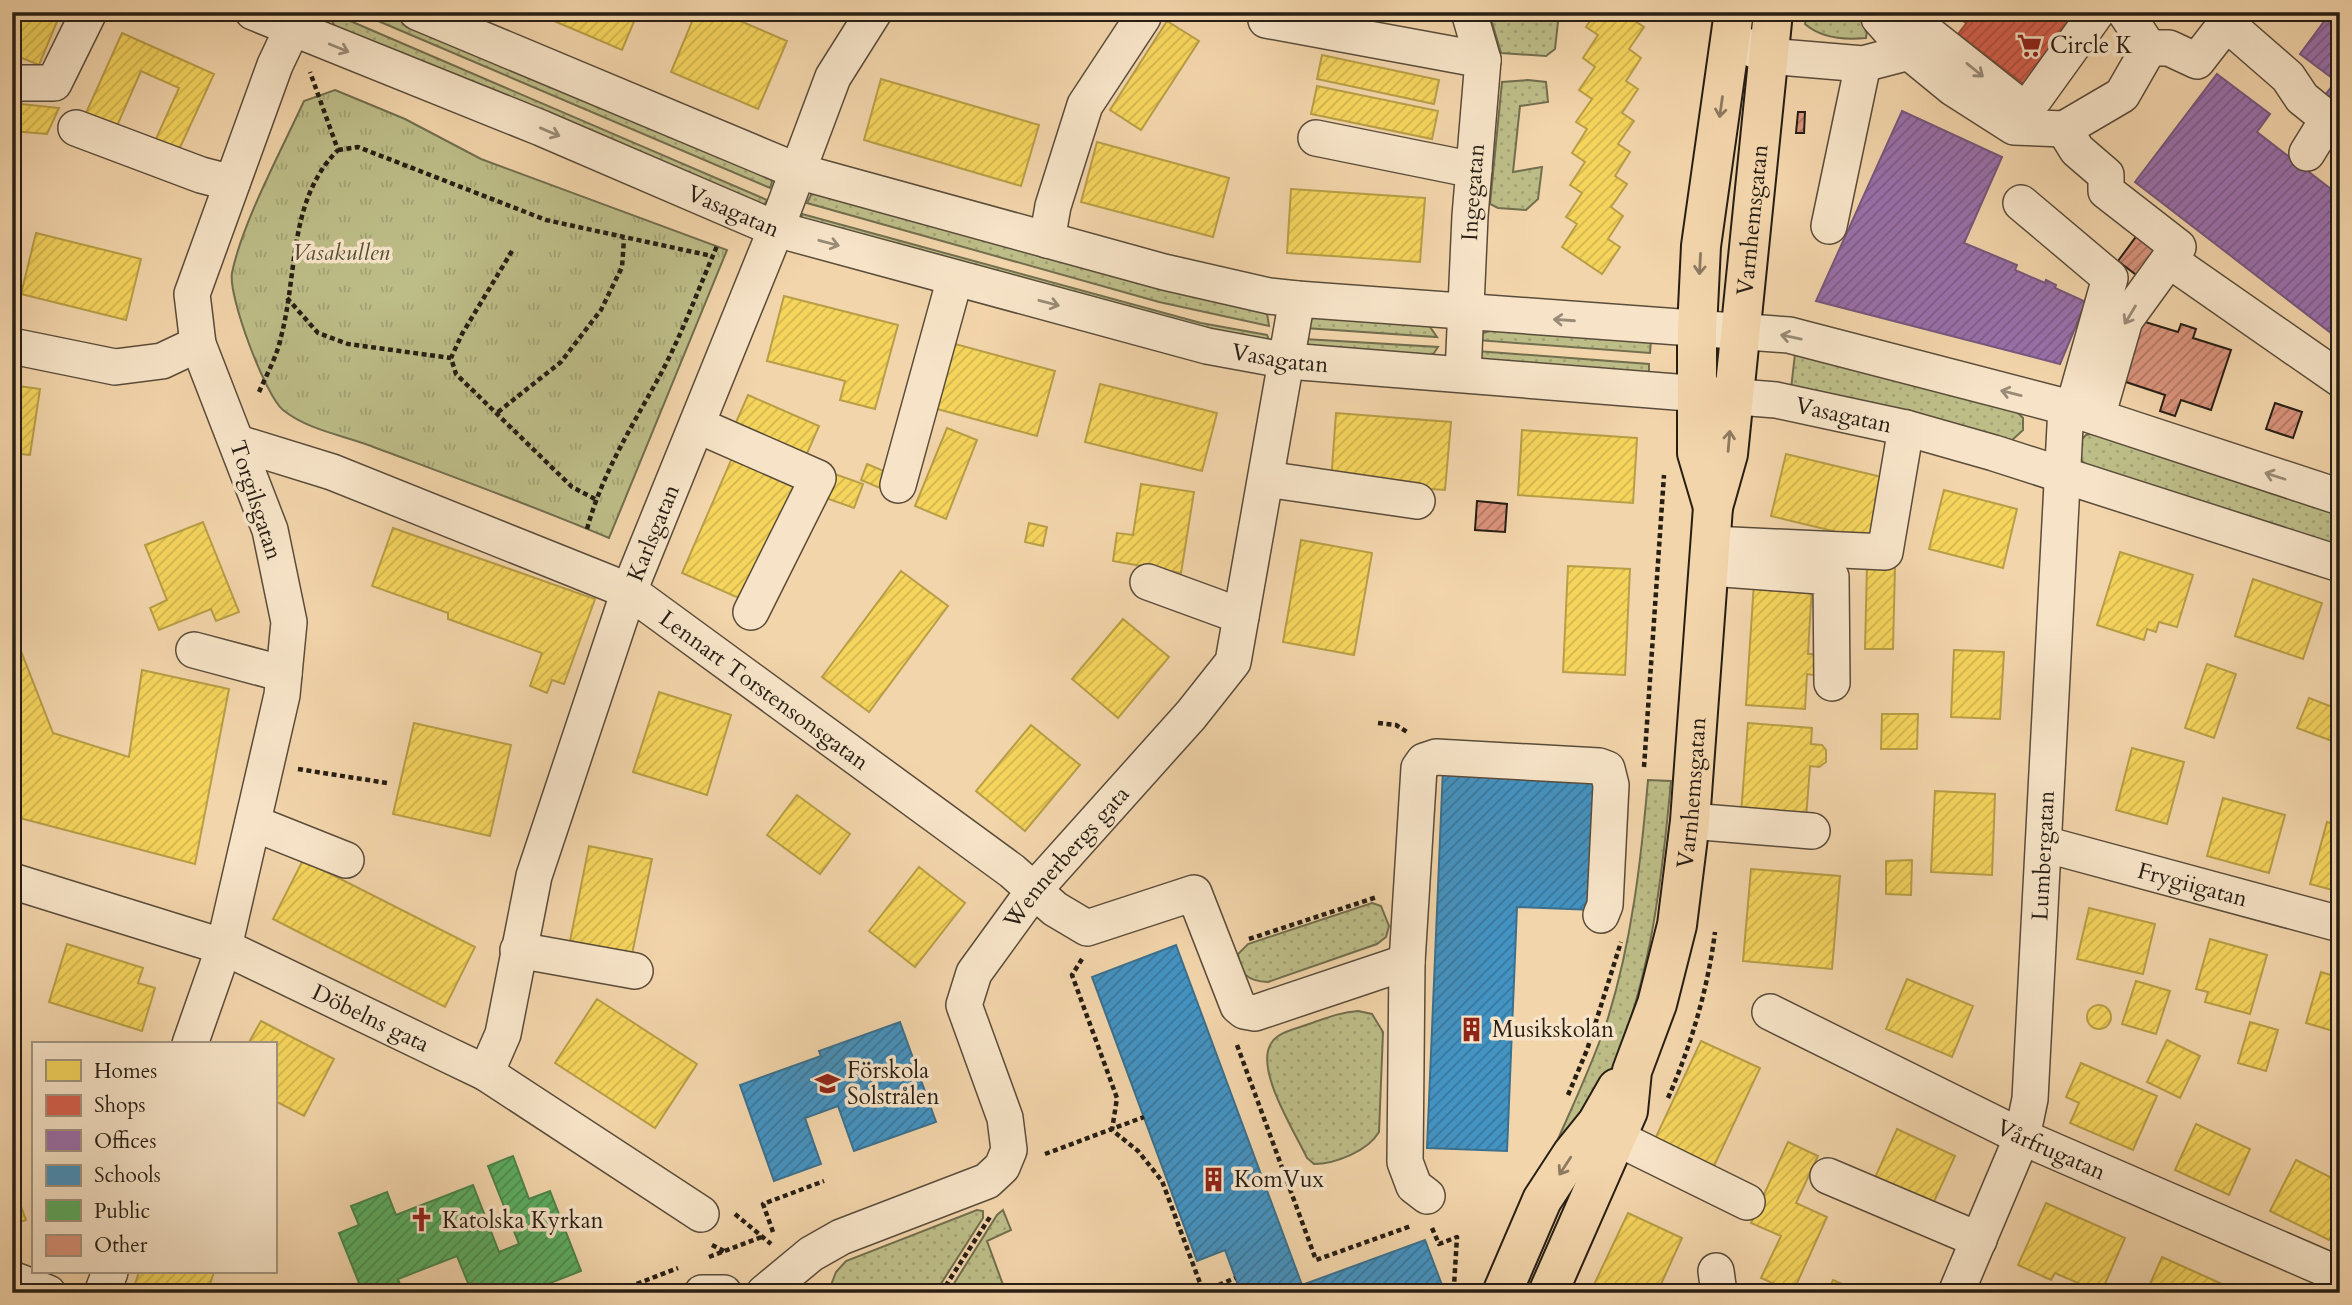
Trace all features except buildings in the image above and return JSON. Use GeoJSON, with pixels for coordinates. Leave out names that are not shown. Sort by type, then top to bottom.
{"type":"FeatureCollection","features":[{"type":"Feature","properties":{"kind":"main road","name":"Varnhemsgatan"},"geometry":{"type":"LineString","coordinates":[[1716,395],[1741,330],[1773,12]]}},
{"type":"Feature","properties":{"kind":"main road","name":"Varnhemsgatan"},"geometry":{"type":"LineString","coordinates":[[1502,1293],[1542,1200],[1572,1154],[1607,1130],[1628,1111],[1632,1071],[1657,1004],[1677,925],[1690,821],[1713,507],[1728,454],[1716,395],[1697,329],[1701,246],[1732,26]]}},
{"type":"Feature","properties":{"kind":"main road","name":"Varnhemsgatan"},"geometry":{"type":"LineString","coordinates":[[1548,1293],[1607,1130]]}},
{"type":"Feature","properties":{"kind":"street"},"geometry":{"type":"LineString","coordinates":[[12,83],[54,83],[89,12]]}},
{"type":"Feature","properties":{"kind":"street","name":"Vasagatan"},"geometry":{"type":"LineString","coordinates":[[253,12],[296,21],[776,229],[1207,346],[1288,361],[1776,400],[1906,428],[2063,474],[2340,564]]}},
{"type":"Feature","properties":{"kind":"street"},"geometry":{"type":"LineString","coordinates":[[417,12],[797,171],[1164,272],[1269,296],[1297,299],[1788,335],[2079,411],[2340,497]]}},
{"type":"Feature","properties":{"kind":"street","name":"Karlsgatan"},"geometry":{"type":"LineString","coordinates":[[486,1073],[503,1034],[534,876],[629,592],[776,229],[833,77],[874,12]]}},
{"type":"Feature","properties":{"kind":"street","name":"Ingegatan"},"geometry":{"type":"LineString","coordinates":[[1463,374],[1483,60],[1469,12]]}},
{"type":"Feature","properties":{"kind":"street"},"geometry":{"type":"LineString","coordinates":[[1878,12],[1879,18],[1921,31],[2017,104],[2026,106],[2097,12]]}},
{"type":"Feature","properties":{"kind":"street"},"geometry":{"type":"LineString","coordinates":[[2125,12],[2149,48]]}},
{"type":"Feature","properties":{"kind":"street"},"geometry":{"type":"LineString","coordinates":[[1046,240],[1053,206],[1085,105],[1143,17]]}},
{"type":"Feature","properties":{"kind":"street"},"geometry":{"type":"LineString","coordinates":[[2149,48],[2169,48],[2197,61],[2231,18],[2288,77],[2302,97],[2334,118],[2307,153]]}},
{"type":"Feature","properties":{"kind":"street"},"geometry":{"type":"LineString","coordinates":[[1266,20],[1483,60]]}},
{"type":"Feature","properties":{"kind":"street","name":"Torgilsgatan"},"geometry":{"type":"LineString","coordinates":[[191,1042],[224,947],[284,674],[289,622],[277,556],[259,495],[198,344],[192,294],[275,65],[296,21]]}},
{"type":"Feature","properties":{"kind":"street"},"geometry":{"type":"LineString","coordinates":[[1732,26],[1767,56],[1863,64],[1921,31]]}},
{"type":"Feature","properties":{"kind":"street"},"geometry":{"type":"LineString","coordinates":[[1921,31],[1953,88],[2014,127],[2064,129],[2122,95],[2149,48]]}},
{"type":"Feature","properties":{"kind":"street"},"geometry":{"type":"LineString","coordinates":[[1829,226],[1863,64]]}},
{"type":"Feature","properties":{"kind":"street"},"geometry":{"type":"LineString","coordinates":[[76,128],[201,175],[232,183]]}},
{"type":"Feature","properties":{"kind":"street"},"geometry":{"type":"LineString","coordinates":[[2064,129],[2077,150],[2106,175],[2106,191],[2178,247],[2125,320],[2079,411]]}},
{"type":"Feature","properties":{"kind":"street"},"geometry":{"type":"LineString","coordinates":[[1316,138],[1474,170]]}},
{"type":"Feature","properties":{"kind":"street"},"geometry":{"type":"LineString","coordinates":[[2021,203],[2110,278],[2079,411]]}},
{"type":"Feature","properties":{"kind":"street"},"geometry":{"type":"LineString","coordinates":[[2169,260],[2340,379]]}},
{"type":"Feature","properties":{"kind":"street"},"geometry":{"type":"LineString","coordinates":[[898,485],[956,278]]}},
{"type":"Feature","properties":{"kind":"street","name":"Wennerbergs gata"},"geometry":{"type":"LineString","coordinates":[[764,1293],[811,1254],[841,1237],[987,1181],[1002,1167],[1009,1150],[1005,1118],[964,1006],[974,973],[1035,889],[1191,715],[1233,662],[1297,299]]}},
{"type":"Feature","properties":{"kind":"street"},"geometry":{"type":"LineString","coordinates":[[12,346],[115,367],[162,361],[198,344]]}},
{"type":"Feature","properties":{"kind":"street","name":"Lumbergatan"},"geometry":{"type":"LineString","coordinates":[[1956,1293],[2022,1136],[2030,1099],[2063,474],[2079,411]]}},
{"type":"Feature","properties":{"kind":"street"},"geometry":{"type":"LineString","coordinates":[[696,425],[818,478],[751,612]]}},
{"type":"Feature","properties":{"kind":"street"},"geometry":{"type":"LineString","coordinates":[[1710,556],[1885,552],[1906,428]]}},
{"type":"Feature","properties":{"kind":"street","name":"Lennart Torstensonsgatan"},"geometry":{"type":"LineString","coordinates":[[238,443],[332,472],[629,592],[1035,889],[1055,909],[1087,928],[1194,892],[1216,950]]}},
{"type":"Feature","properties":{"kind":"street"},"geometry":{"type":"LineString","coordinates":[[1266,479],[1418,501]]}},
{"type":"Feature","properties":{"kind":"street"},"geometry":{"type":"LineString","coordinates":[[1710,556],[1831,577],[1832,683]]}},
{"type":"Feature","properties":{"kind":"street"},"geometry":{"type":"LineString","coordinates":[[1148,582],[1241,616]]}},
{"type":"Feature","properties":{"kind":"street"},"geometry":{"type":"LineString","coordinates":[[194,650],[284,674]]}},
{"type":"Feature","properties":{"kind":"street"},"geometry":{"type":"LineString","coordinates":[[1422,1210],[1405,1162],[1407,962],[1419,768],[1424,761],[1436,757],[1599,766],[1607,769],[1611,785],[1605,905],[1601,915]]}},
{"type":"Feature","properties":{"kind":"street"},"geometry":{"type":"LineString","coordinates":[[1690,821],[1812,831]]}},
{"type":"Feature","properties":{"kind":"street"},"geometry":{"type":"LineString","coordinates":[[253,822],[345,860]]}},
{"type":"Feature","properties":{"kind":"street","name":"Frygiigatan"},"geometry":{"type":"LineString","coordinates":[[2044,844],[2340,924]]}},
{"type":"Feature","properties":{"kind":"street","name":"Döbelns gata"},"geometry":{"type":"LineString","coordinates":[[13,891],[224,947],[486,1073],[717,1213]]}},
{"type":"Feature","properties":{"kind":"street"},"geometry":{"type":"LineString","coordinates":[[518,950],[635,971]]}},
{"type":"Feature","properties":{"kind":"street"},"geometry":{"type":"LineString","coordinates":[[1216,950],[1238,1006],[1244,1011],[1255,1013],[1407,962]]}},
{"type":"Feature","properties":{"kind":"street","name":"Vårfrugatan"},"geometry":{"type":"LineString","coordinates":[[1770,1012],[2022,1136],[2340,1275]]}},
{"type":"Feature","properties":{"kind":"street"},"geometry":{"type":"LineString","coordinates":[[1607,1130],[1747,1202]]}},
{"type":"Feature","properties":{"kind":"street"},"geometry":{"type":"LineString","coordinates":[[1828,1176],[1979,1240]]}},
{"type":"Feature","properties":{"kind":"street"},"geometry":{"type":"LineString","coordinates":[[695,1273],[724,1293]]}},
{"type":"Feature","properties":{"kind":"street"},"geometry":{"type":"LineString","coordinates":[[102,1293],[109,1274]]}},
{"type":"Feature","properties":{"kind":"street"},"geometry":{"type":"LineString","coordinates":[[12,1279],[48,1293]]}},
{"type":"Feature","properties":{"kind":"path"},"geometry":{"type":"LineString","coordinates":[[296,21],[338,150]]}},
{"type":"Feature","properties":{"kind":"path"},"geometry":{"type":"LineString","coordinates":[[259,392],[281,337],[301,218],[322,166],[338,150],[358,147],[503,205],[624,239],[712,256]]}},
{"type":"Feature","properties":{"kind":"path"},"geometry":{"type":"LineString","coordinates":[[498,412],[561,362],[601,310],[622,267],[624,239]]}},
{"type":"Feature","properties":{"kind":"path"},"geometry":{"type":"LineString","coordinates":[[586,528],[595,499],[625,436],[659,377],[717,246]]}},
{"type":"Feature","properties":{"kind":"path"},"geometry":{"type":"LineString","coordinates":[[512,251],[462,334],[452,358],[456,374],[572,487],[595,499]]}},
{"type":"Feature","properties":{"kind":"path"},"geometry":{"type":"LineString","coordinates":[[287,298],[318,333],[348,344],[452,358]]}},
{"type":"Feature","properties":{"kind":"path"},"geometry":{"type":"LineString","coordinates":[[286,765],[320,774],[387,783]]}},
{"type":"Feature","properties":{"kind":"path"},"geometry":{"type":"LineString","coordinates":[[1216,950],[1411,886]]}},
{"type":"Feature","properties":{"kind":"path"},"geometry":{"type":"LineString","coordinates":[[1086,954],[1072,975],[1116,1098],[1112,1130]]}},
{"type":"Feature","properties":{"kind":"path"},"geometry":{"type":"LineString","coordinates":[[1244,1011],[1236,1046],[1316,1260],[1422,1210]]}},
{"type":"Feature","properties":{"kind":"path"},"geometry":{"type":"LineString","coordinates":[[1045,1154],[1144,1117]]}},
{"type":"Feature","properties":{"kind":"path"},"geometry":{"type":"LineString","coordinates":[[1112,1130],[1138,1152],[1162,1181],[1203,1292],[1235,1279]]}},
{"type":"Feature","properties":{"kind":"path"},"geometry":{"type":"LineString","coordinates":[[773,1232],[763,1204],[824,1181]]}},
{"type":"Feature","properties":{"kind":"path"},"geometry":{"type":"LineString","coordinates":[[941,1293],[997,1206]]}},
{"type":"Feature","properties":{"kind":"path"},"geometry":{"type":"LineString","coordinates":[[613,1293],[695,1273],[764,1236],[717,1213]]}},
{"type":"Feature","properties":{"kind":"path"},"geometry":{"type":"LineString","coordinates":[[1434,1233],[1439,1244],[1457,1237],[1454,1286],[1457,1293]]}},
{"type":"Feature","properties":{"kind":"green space"},"geometry":{"type":"Polygon","coordinates":[[[357,12],[398,12],[768,173],[772,182],[770,188],[357,12]]]}},
{"type":"Feature","properties":{"kind":"green space"},"geometry":{"type":"Polygon","coordinates":[[[1489,12],[1547,12],[1558,22],[1555,49],[1546,56],[1501,53],[1489,12]]]}},
{"type":"Feature","properties":{"kind":"green space"},"geometry":{"type":"Polygon","coordinates":[[[1822,12],[1868,22],[1866,38],[1834,37],[1819,33],[1805,24],[1806,19],[1820,21],[1822,12]]]}},
{"type":"Feature","properties":{"kind":"green space"},"geometry":{"type":"Polygon","coordinates":[[[334,14],[767,200],[761,211],[335,27],[332,21],[334,14]]]}},
{"type":"Feature","properties":{"kind":"green space"},"geometry":{"type":"Polygon","coordinates":[[[1502,82],[1546,82],[1548,102],[1520,106],[1513,172],[1542,167],[1538,199],[1526,210],[1498,208],[1490,204],[1502,82]]]}},
{"type":"Feature","properties":{"kind":"green space","name":"Vasakullen"},"geometry":{"type":"Polygon","coordinates":[[[335,90],[405,119],[481,159],[727,250],[609,538],[371,446],[314,427],[293,417],[275,401],[249,344],[236,302],[232,273],[253,209],[304,101],[335,90]]]}},
{"type":"Feature","properties":{"kind":"green space"},"geometry":{"type":"Polygon","coordinates":[[[819,192],[1267,313],[1269,326],[1159,302],[807,203],[811,195],[819,192]]]}},
{"type":"Feature","properties":{"kind":"green space"},"geometry":{"type":"Polygon","coordinates":[[[802,214],[1201,323],[1267,335],[1269,340],[1267,344],[800,228],[802,214]]]}},
{"type":"Feature","properties":{"kind":"green space"},"geometry":{"type":"Polygon","coordinates":[[[1315,313],[1428,324],[1437,337],[1305,328],[1307,318],[1315,313]]]}},
{"type":"Feature","properties":{"kind":"green space"},"geometry":{"type":"Polygon","coordinates":[[[1493,330],[1651,340],[1650,353],[1476,340],[1480,334],[1493,330]]]}},
{"type":"Feature","properties":{"kind":"green space"},"geometry":{"type":"Polygon","coordinates":[[[1304,339],[1438,347],[1432,356],[1305,349],[1304,339]]]}},
{"type":"Feature","properties":{"kind":"green space"},"geometry":{"type":"Polygon","coordinates":[[[1476,351],[1649,364],[1649,378],[1484,361],[1476,351]]]}},
{"type":"Feature","properties":{"kind":"green space"},"geometry":{"type":"Polygon","coordinates":[[[1795,354],[2014,409],[2023,418],[2023,430],[2009,443],[1791,389],[1795,354]]]}},
{"type":"Feature","properties":{"kind":"green space"},"geometry":{"type":"Polygon","coordinates":[[[2098,432],[2340,513],[2340,551],[2088,467],[2078,457],[2077,444],[2086,435],[2098,432]]]}},
{"type":"Feature","properties":{"kind":"green space"},"geometry":{"type":"Polygon","coordinates":[[[1648,780],[1671,781],[1657,906],[1640,987],[1613,1067],[1595,1105],[1579,1128],[1548,1162],[1595,1055],[1616,989],[1634,900],[1648,780]]]}},
{"type":"Feature","properties":{"kind":"green space"},"geometry":{"type":"Polygon","coordinates":[[[1372,903],[1381,906],[1389,926],[1386,937],[1377,944],[1268,982],[1250,978],[1243,971],[1238,954],[1248,944],[1372,903]]]}},
{"type":"Feature","properties":{"kind":"green space"},"geometry":{"type":"Polygon","coordinates":[[[1358,1011],[1372,1014],[1383,1032],[1379,1132],[1367,1145],[1350,1155],[1331,1162],[1314,1164],[1307,1158],[1278,1100],[1268,1067],[1268,1053],[1272,1042],[1283,1033],[1332,1016],[1358,1011]]]}},
{"type":"Feature","properties":{"kind":"green space"},"geometry":{"type":"Polygon","coordinates":[[[977,1210],[983,1211],[983,1218],[935,1293],[828,1293],[836,1272],[846,1261],[977,1210]]]}},
{"type":"Feature","properties":{"kind":"green space"},"geometry":{"type":"Polygon","coordinates":[[[1003,1210],[1011,1230],[987,1241],[1006,1293],[948,1293],[997,1215],[1003,1210]]]}},
{"type":"Feature","properties":{"kind":"place","name":"Circle K"},"geometry":{"type":"Point","coordinates":[2030,45]}},
{"type":"Feature","properties":{"kind":"place","name":"Musikskolan"},"geometry":{"type":"Point","coordinates":[1472,1029]}},
{"type":"Feature","properties":{"kind":"place","name":"Förskola Solstrålen"},"geometry":{"type":"Point","coordinates":[827,1083]}},
{"type":"Feature","properties":{"kind":"place","name":"KomVux"},"geometry":{"type":"Point","coordinates":[1214,1179]}},
{"type":"Feature","properties":{"kind":"place","name":"Katolska Kyrkan"},"geometry":{"type":"Point","coordinates":[422,1220]}}]}
